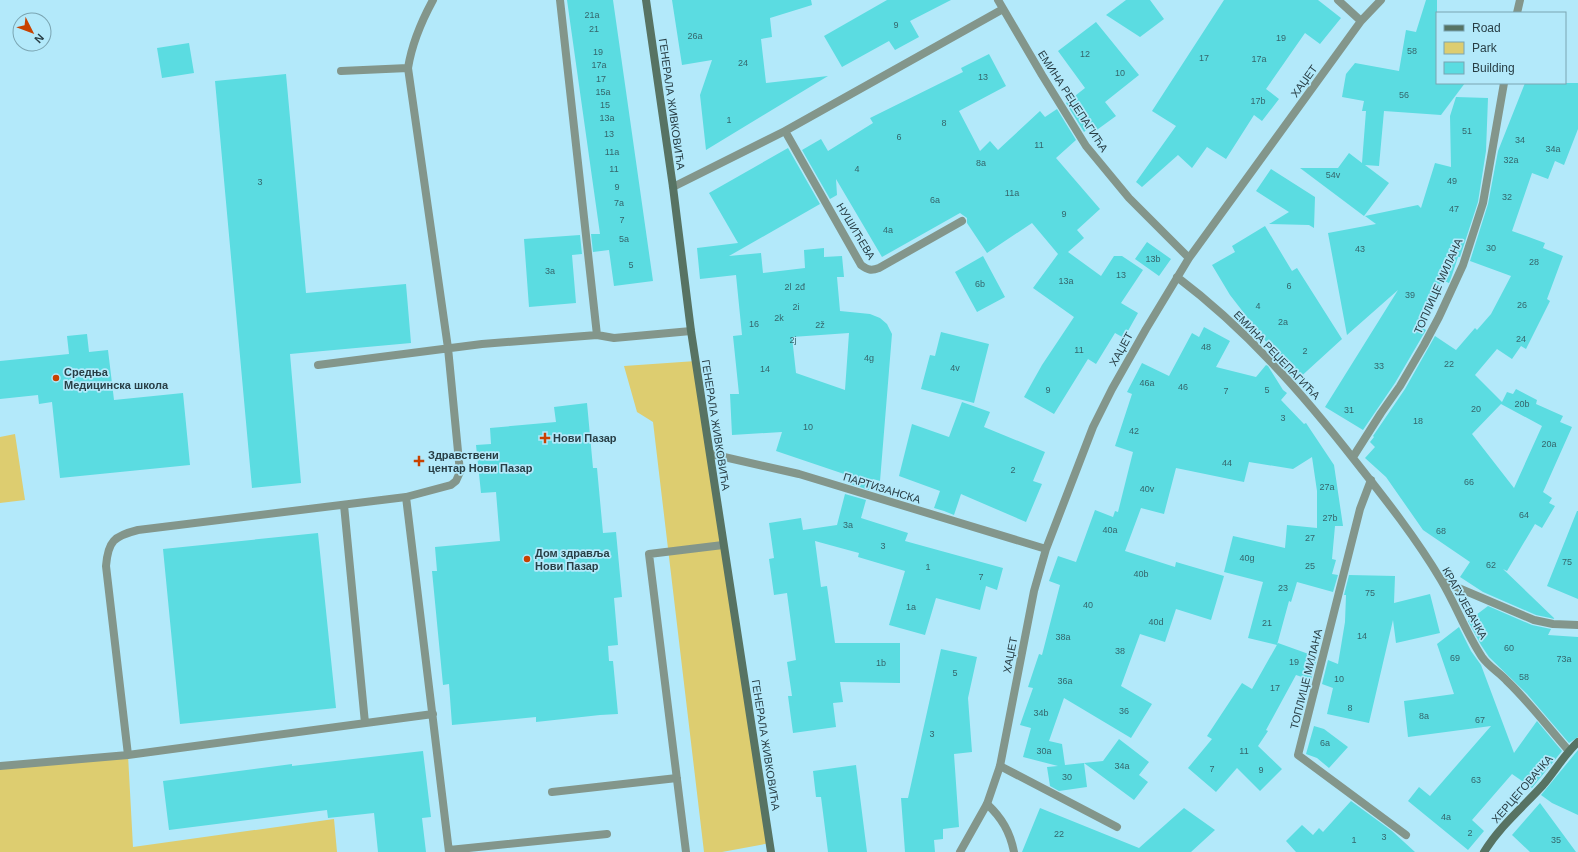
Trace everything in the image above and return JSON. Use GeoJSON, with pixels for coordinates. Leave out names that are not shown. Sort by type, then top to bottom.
{"type":"FeatureCollection","features":[{"type":"Feature","properties":{"kind":"street"},"geometry":{"type":"LineString","coordinates":[[128,755],[106,566],[107,551],[113,539],[124,533],[138,530],[344,506],[406,497],[451,485],[456,481],[460,472],[448,348],[408,68],[411,49],[420,24],[433,0]]}},
{"type":"Feature","properties":{"kind":"street"},"geometry":{"type":"LineString","coordinates":[[560,0],[597,335]]}},
{"type":"Feature","properties":{"kind":"street","name":"ГЕНЕРАЛА ЖИВКОВИЋА"},"geometry":{"type":"LineString","coordinates":[[646,0],[674,188],[690,330],[711,454],[723,545],[771,852]]}},
{"type":"Feature","properties":{"kind":"street","name":"ЕМИНА РЕЏЕПАГИЋА"},"geometry":{"type":"LineString","coordinates":[[998,0],[1086,146],[1128,198],[1189,258]]}},
{"type":"Feature","properties":{"kind":"street"},"geometry":{"type":"LineString","coordinates":[[1338,0],[1362,21]]}},
{"type":"Feature","properties":{"kind":"street","name":"ХАЏЕТ"},"geometry":{"type":"LineString","coordinates":[[960,852],[987,804],[1000,766],[1034,591],[1046,549],[1093,427],[1146,328],[1189,258],[1362,21],[1381,0]]}},
{"type":"Feature","properties":{"kind":"street"},"geometry":{"type":"LineString","coordinates":[[1517,12],[1520,0]]}},
{"type":"Feature","properties":{"kind":"street"},"geometry":{"type":"LineString","coordinates":[[674,188],[785,131],[1003,9]]}},
{"type":"Feature","properties":{"kind":"street"},"geometry":{"type":"LineString","coordinates":[[341,70],[408,68]]}},
{"type":"Feature","properties":{"kind":"street","name":"ТОПЛИЦЕ МИЛАНА"},"geometry":{"type":"LineString","coordinates":[[1352,457],[1400,386],[1424,345],[1439,317],[1463,265],[1483,203],[1504,84]]}},
{"type":"Feature","properties":{"kind":"street","name":"НУШИЋЕВА"},"geometry":{"type":"LineString","coordinates":[[785,131],[862,265],[867,269],[872,270],[879,268],[962,221]]}},
{"type":"Feature","properties":{"kind":"street","name":"ЕМИНА РЕЏЕПАГИЋА"},"geometry":{"type":"LineString","coordinates":[[1177,277],[1222,314],[1248,338],[1316,412],[1352,457]]}},
{"type":"Feature","properties":{"kind":"street"},"geometry":{"type":"LineString","coordinates":[[318,365],[482,344],[597,335],[614,338],[690,330]]}},
{"type":"Feature","properties":{"kind":"street","name":"ПАРТИЗАНСКА"},"geometry":{"type":"LineString","coordinates":[[711,454],[799,474],[1046,549]]}},
{"type":"Feature","properties":{"kind":"street","name":"КРАГУЈЕВАЧКА"},"geometry":{"type":"LineString","coordinates":[[1352,457],[1391,504],[1442,581],[1472,640],[1489,666],[1507,681],[1569,750]]}},
{"type":"Feature","properties":{"kind":"street","name":"ТОПЛИЦЕ МИЛАНА"},"geometry":{"type":"LineString","coordinates":[[1370,480],[1360,509],[1298,755],[1406,835]]}},
{"type":"Feature","properties":{"kind":"street"},"geometry":{"type":"LineString","coordinates":[[406,497],[449,851],[607,834]]}},
{"type":"Feature","properties":{"kind":"street"},"geometry":{"type":"LineString","coordinates":[[344,506],[365,723]]}},
{"type":"Feature","properties":{"kind":"street"},"geometry":{"type":"LineString","coordinates":[[686,852],[649,554],[723,545]]}},
{"type":"Feature","properties":{"kind":"street"},"geometry":{"type":"LineString","coordinates":[[1442,581],[1534,620],[1553,624],[1578,625]]}},
{"type":"Feature","properties":{"kind":"street"},"geometry":{"type":"LineString","coordinates":[[0,766],[128,755],[433,714]]}},
{"type":"Feature","properties":{"kind":"street","name":"ХЕРЦЕГОВАЧКА"},"geometry":{"type":"LineString","coordinates":[[1484,852],[1501,828],[1542,785],[1569,750],[1578,742]]}},
{"type":"Feature","properties":{"kind":"street"},"geometry":{"type":"LineString","coordinates":[[1000,766],[1116,827]]}},
{"type":"Feature","properties":{"kind":"street"},"geometry":{"type":"LineString","coordinates":[[552,792],[677,778]]}},
{"type":"Feature","properties":{"kind":"street"},"geometry":{"type":"LineString","coordinates":[[987,804],[998,814],[1005,824],[1012,839],[1014,852]]}},
{"type":"Feature","properties":{"kind":"green space"},"geometry":{"type":"Polygon","coordinates":[[[696,361],[770,843],[722,852],[704,852],[653,422],[637,412],[624,366],[696,361]]]}},
{"type":"Feature","properties":{"kind":"green space"},"geometry":{"type":"Polygon","coordinates":[[[15,434],[25,500],[0,503],[0,437],[15,434]]]}},
{"type":"Feature","properties":{"kind":"green space"},"geometry":{"type":"Polygon","coordinates":[[[128,755],[133,847],[334,819],[337,852],[0,852],[0,766],[128,755]]]}},
{"type":"Feature","properties":{"kind":"building"},"geometry":{"type":"Polygon","coordinates":[[[567,0],[613,0],[653,281],[614,286],[609,250],[593,252],[591,234],[600,234],[567,0]]]}},
{"type":"Feature","properties":{"kind":"building"},"geometry":{"type":"Polygon","coordinates":[[[672,0],[811,0],[812,5],[770,18],[772,37],[761,39],[766,83],[828,76],[706,150],[700,95],[712,60],[682,65],[672,0]]]}},
{"type":"Feature","properties":{"kind":"building"},"geometry":{"type":"Polygon","coordinates":[[[887,0],[951,0],[910,21],[919,37],[895,50],[889,41],[842,67],[824,36],[887,0]]]}},
{"type":"Feature","properties":{"kind":"building"},"geometry":{"type":"Polygon","coordinates":[[[1126,0],[1150,0],[1164,19],[1140,37],[1106,15],[1126,0]]]}},
{"type":"Feature","properties":{"kind":"building"},"geometry":{"type":"Polygon","coordinates":[[[1224,0],[1318,0],[1341,18],[1320,44],[1305,33],[1266,89],[1279,99],[1262,121],[1254,115],[1226,159],[1207,147],[1192,168],[1178,155],[1142,187],[1136,182],[1176,126],[1152,111],[1224,0]]]}},
{"type":"Feature","properties":{"kind":"building"},"geometry":{"type":"Polygon","coordinates":[[[1426,0],[1437,0],[1436,84],[1464,84],[1441,115],[1384,111],[1379,166],[1365,165],[1389,183],[1364,216],[1300,168],[1338,168],[1349,153],[1362,163],[1366,111],[1362,111],[1364,101],[1342,97],[1346,74],[1355,63],[1399,71],[1406,30],[1416,32],[1426,0]]]}},
{"type":"Feature","properties":{"kind":"building"},"geometry":{"type":"Polygon","coordinates":[[[1096,22],[1139,75],[1105,102],[1116,116],[1094,132],[1090,127],[1084,132],[1066,103],[1085,88],[1058,51],[1096,22]]]}},
{"type":"Feature","properties":{"kind":"building"},"geometry":{"type":"Polygon","coordinates":[[[189,43],[194,73],[162,78],[157,48],[189,43]]]}},
{"type":"Feature","properties":{"kind":"building"},"geometry":{"type":"Polygon","coordinates":[[[989,54],[1006,86],[959,111],[980,151],[990,141],[998,150],[1040,111],[1045,117],[1057,109],[1076,140],[1056,158],[1100,209],[1077,230],[1084,238],[1068,252],[1101,276],[1114,256],[1122,256],[1143,270],[1121,303],[1138,313],[1124,338],[1115,333],[1096,364],[1088,359],[1054,414],[1024,397],[1042,365],[1074,317],[1033,288],[1058,254],[1032,223],[987,253],[967,223],[967,218],[960,213],[882,257],[836,179],[837,195],[830,199],[802,150],[821,139],[828,151],[873,123],[870,118],[963,72],[961,68],[989,54]]]}},
{"type":"Feature","properties":{"kind":"building"},"geometry":{"type":"Polygon","coordinates":[[[286,74],[306,293],[406,284],[411,343],[290,354],[301,483],[252,488],[215,81],[286,74]]]}},
{"type":"Feature","properties":{"kind":"building"},"geometry":{"type":"Polygon","coordinates":[[[1578,83],[1578,129],[1564,165],[1555,161],[1548,179],[1532,173],[1512,231],[1545,243],[1543,248],[1563,256],[1547,299],[1550,301],[1526,349],[1521,346],[1512,359],[1497,349],[1475,375],[1502,402],[1507,392],[1513,394],[1516,389],[1537,400],[1536,404],[1563,416],[1560,422],[1572,427],[1543,492],[1552,498],[1549,503],[1555,506],[1542,528],[1535,524],[1507,571],[1503,569],[1555,619],[1536,615],[1483,592],[1460,577],[1470,562],[1423,530],[1386,477],[1365,458],[1375,447],[1370,442],[1374,437],[1373,436],[1405,389],[1435,336],[1456,350],[1475,328],[1477,330],[1491,314],[1511,276],[1470,261],[1488,204],[1498,151],[1525,84],[1578,83]],[[1501,404],[1472,434],[1514,488],[1542,426],[1501,404]]]}},
{"type":"Feature","properties":{"kind":"building"},"geometry":{"type":"Polygon","coordinates":[[[1456,97],[1488,98],[1486,151],[1478,202],[1460,257],[1458,257],[1449,283],[1442,280],[1420,326],[1426,330],[1395,383],[1363,430],[1325,407],[1398,290],[1347,335],[1328,233],[1376,224],[1365,216],[1418,205],[1421,208],[1435,163],[1451,167],[1450,116],[1456,97]]]}},
{"type":"Feature","properties":{"kind":"building"},"geometry":{"type":"Polygon","coordinates":[[[788,148],[820,204],[729,256],[761,253],[763,273],[805,268],[804,250],[824,248],[824,257],[842,256],[844,277],[837,277],[840,311],[870,314],[880,318],[887,324],[892,334],[880,481],[873,479],[869,490],[848,483],[850,476],[776,451],[782,432],[732,435],[730,394],[739,394],[733,336],[742,335],[736,275],[700,279],[697,248],[738,243],[709,193],[788,148]],[[849,333],[792,337],[796,373],[845,390],[849,333]]]}},
{"type":"Feature","properties":{"kind":"building"},"geometry":{"type":"Polygon","coordinates":[[[1271,169],[1315,197],[1314,228],[1309,225],[1269,224],[1289,212],[1256,191],[1271,169]]]}},
{"type":"Feature","properties":{"kind":"building"},"geometry":{"type":"Polygon","coordinates":[[[1265,226],[1292,271],[1297,268],[1342,339],[1296,381],[1278,361],[1274,355],[1275,353],[1230,295],[1212,265],[1235,252],[1232,246],[1265,226]]]}},
{"type":"Feature","properties":{"kind":"building"},"geometry":{"type":"Polygon","coordinates":[[[580,235],[582,254],[572,255],[576,303],[529,307],[524,239],[580,235]]]}},
{"type":"Feature","properties":{"kind":"building"},"geometry":{"type":"Polygon","coordinates":[[[1147,242],[1171,259],[1159,276],[1135,259],[1147,242]]]}},
{"type":"Feature","properties":{"kind":"building"},"geometry":{"type":"Polygon","coordinates":[[[983,256],[1005,297],[977,312],[955,272],[983,256]]]}},
{"type":"Feature","properties":{"kind":"building"},"geometry":{"type":"Polygon","coordinates":[[[1204,327],[1230,341],[1216,367],[1256,377],[1266,365],[1268,366],[1283,390],[1287,393],[1281,400],[1304,424],[1306,423],[1334,465],[1343,526],[1335,526],[1332,559],[1336,560],[1332,574],[1338,575],[1333,592],[1297,582],[1291,602],[1289,601],[1277,645],[1248,638],[1263,582],[1224,572],[1233,536],[1285,548],[1287,525],[1317,528],[1317,491],[1312,457],[1293,469],[1249,462],[1244,482],[1176,468],[1164,514],[1141,508],[1125,551],[1175,567],[1176,562],[1224,576],[1211,620],[1176,609],[1165,642],[1140,634],[1121,686],[1152,704],[1131,738],[1064,698],[1049,741],[1062,744],[1065,765],[1084,763],[1087,787],[1059,791],[1050,786],[1047,767],[1058,766],[1023,757],[1031,728],[1020,725],[1033,688],[1028,687],[1039,654],[1042,655],[1060,585],[1049,581],[1058,556],[1076,562],[1095,510],[1113,517],[1115,511],[1118,512],[1133,452],[1115,446],[1132,394],[1127,392],[1142,363],[1169,376],[1192,333],[1199,337],[1204,327]]]}},
{"type":"Feature","properties":{"kind":"building"},"geometry":{"type":"Polygon","coordinates":[[[941,332],[989,344],[974,403],[921,389],[930,355],[935,356],[941,332]]]}},
{"type":"Feature","properties":{"kind":"building"},"geometry":{"type":"Polygon","coordinates":[[[87,334],[89,352],[108,350],[114,400],[183,393],[190,465],[60,478],[52,402],[39,404],[38,395],[0,399],[0,361],[69,354],[67,336],[87,334]]]}},
{"type":"Feature","properties":{"kind":"building"},"geometry":{"type":"Polygon","coordinates":[[[962,402],[990,412],[984,427],[1045,452],[1033,481],[1042,484],[1026,522],[961,494],[954,515],[934,508],[940,491],[899,476],[912,424],[949,437],[962,402]]]}},
{"type":"Feature","properties":{"kind":"building","name":"Дом здравља Нови Пазар"},"geometry":{"type":"Polygon","coordinates":[[[587,403],[593,468],[597,468],[603,533],[616,532],[622,597],[614,598],[618,645],[608,646],[609,661],[613,661],[618,714],[536,722],[536,717],[452,725],[449,684],[443,685],[432,571],[437,571],[435,547],[500,541],[496,492],[481,493],[476,445],[491,444],[490,428],[556,422],[554,407],[587,403]]]}},
{"type":"Feature","properties":{"kind":"building"},"geometry":{"type":"Polygon","coordinates":[[[845,494],[866,500],[861,518],[908,533],[905,541],[1003,568],[997,590],[986,586],[980,610],[936,598],[925,635],[889,625],[905,571],[858,557],[859,553],[815,541],[821,587],[827,586],[835,643],[900,643],[900,683],[840,682],[843,702],[833,703],[836,727],[793,733],[788,696],[792,696],[787,662],[796,660],[787,593],[774,595],[769,559],[774,558],[769,523],[801,518],[803,530],[837,525],[845,494]]]}},
{"type":"Feature","properties":{"kind":"building"},"geometry":{"type":"Polygon","coordinates":[[[1578,511],[1578,599],[1547,586],[1578,511]]]}},
{"type":"Feature","properties":{"kind":"building"},"geometry":{"type":"Polygon","coordinates":[[[318,533],[336,708],[180,724],[163,549],[318,533]]]}},
{"type":"Feature","properties":{"kind":"building"},"geometry":{"type":"Polygon","coordinates":[[[1349,575],[1395,576],[1394,603],[1430,594],[1440,633],[1396,643],[1393,620],[1369,723],[1327,714],[1333,688],[1322,684],[1328,660],[1338,664],[1345,622],[1346,595],[1344,595],[1349,575]]]}},
{"type":"Feature","properties":{"kind":"building"},"geometry":{"type":"Polygon","coordinates":[[[1488,606],[1532,625],[1551,629],[1548,635],[1578,637],[1578,737],[1569,743],[1527,694],[1489,657],[1481,645],[1468,621],[1488,606]]]}},
{"type":"Feature","properties":{"kind":"building"},"geometry":{"type":"Polygon","coordinates":[[[1459,627],[1471,651],[1481,665],[1514,753],[1537,721],[1562,751],[1532,788],[1512,774],[1472,820],[1484,831],[1468,850],[1408,801],[1419,787],[1430,796],[1491,726],[1408,737],[1404,701],[1454,694],[1437,644],[1459,627]]]}},
{"type":"Feature","properties":{"kind":"building"},"geometry":{"type":"Polygon","coordinates":[[[1278,643],[1317,657],[1311,680],[1296,675],[1266,730],[1268,731],[1258,746],[1282,769],[1260,791],[1237,768],[1216,792],[1188,768],[1212,739],[1207,736],[1242,683],[1252,689],[1278,643]]]}},
{"type":"Feature","properties":{"kind":"building"},"geometry":{"type":"Polygon","coordinates":[[[941,649],[977,657],[968,698],[972,752],[954,754],[959,827],[943,829],[943,839],[934,840],[935,852],[905,852],[901,798],[908,798],[941,649]]]}},
{"type":"Feature","properties":{"kind":"building"},"geometry":{"type":"Polygon","coordinates":[[[1314,726],[1324,729],[1348,747],[1329,768],[1317,758],[1306,754],[1314,726]]]}},
{"type":"Feature","properties":{"kind":"building"},"geometry":{"type":"Polygon","coordinates":[[[1119,739],[1149,762],[1139,775],[1148,782],[1134,800],[1084,763],[1103,761],[1119,739]]]}},
{"type":"Feature","properties":{"kind":"building"},"geometry":{"type":"Polygon","coordinates":[[[1578,750],[1578,815],[1552,803],[1541,795],[1578,750]]]}},
{"type":"Feature","properties":{"kind":"building"},"geometry":{"type":"Polygon","coordinates":[[[423,751],[431,817],[422,818],[426,852],[378,852],[374,813],[328,818],[327,810],[169,830],[163,781],[292,764],[292,766],[423,751]]]}},
{"type":"Feature","properties":{"kind":"building"},"geometry":{"type":"Polygon","coordinates":[[[856,765],[867,852],[828,852],[821,797],[816,797],[813,771],[856,765]]]}},
{"type":"Feature","properties":{"kind":"building"},"geometry":{"type":"Polygon","coordinates":[[[1351,801],[1392,831],[1415,852],[1296,852],[1286,841],[1302,825],[1313,835],[1319,828],[1323,832],[1351,801]]]}},
{"type":"Feature","properties":{"kind":"building"},"geometry":{"type":"Polygon","coordinates":[[[1540,803],[1576,852],[1530,852],[1512,835],[1540,803]]]}},
{"type":"Feature","properties":{"kind":"building"},"geometry":{"type":"Polygon","coordinates":[[[1040,808],[1139,848],[1184,808],[1215,830],[1191,852],[1022,852],[1040,808]]]}},
{"type":"Feature","properties":{"kind":"place","name":"Средња Медицинска школа"},"geometry":{"type":"Point","coordinates":[56,378]}},
{"type":"Feature","properties":{"kind":"place","name":"Нови Пазар"},"geometry":{"type":"Point","coordinates":[545,438]}},
{"type":"Feature","properties":{"kind":"place","name":"Здравствени центар Нови Пазар"},"geometry":{"type":"Point","coordinates":[419,461]}},
{"type":"Feature","properties":{"kind":"place","name":"Дом здравља Нови Пазар"},"geometry":{"type":"Point","coordinates":[527,559]}}]}
